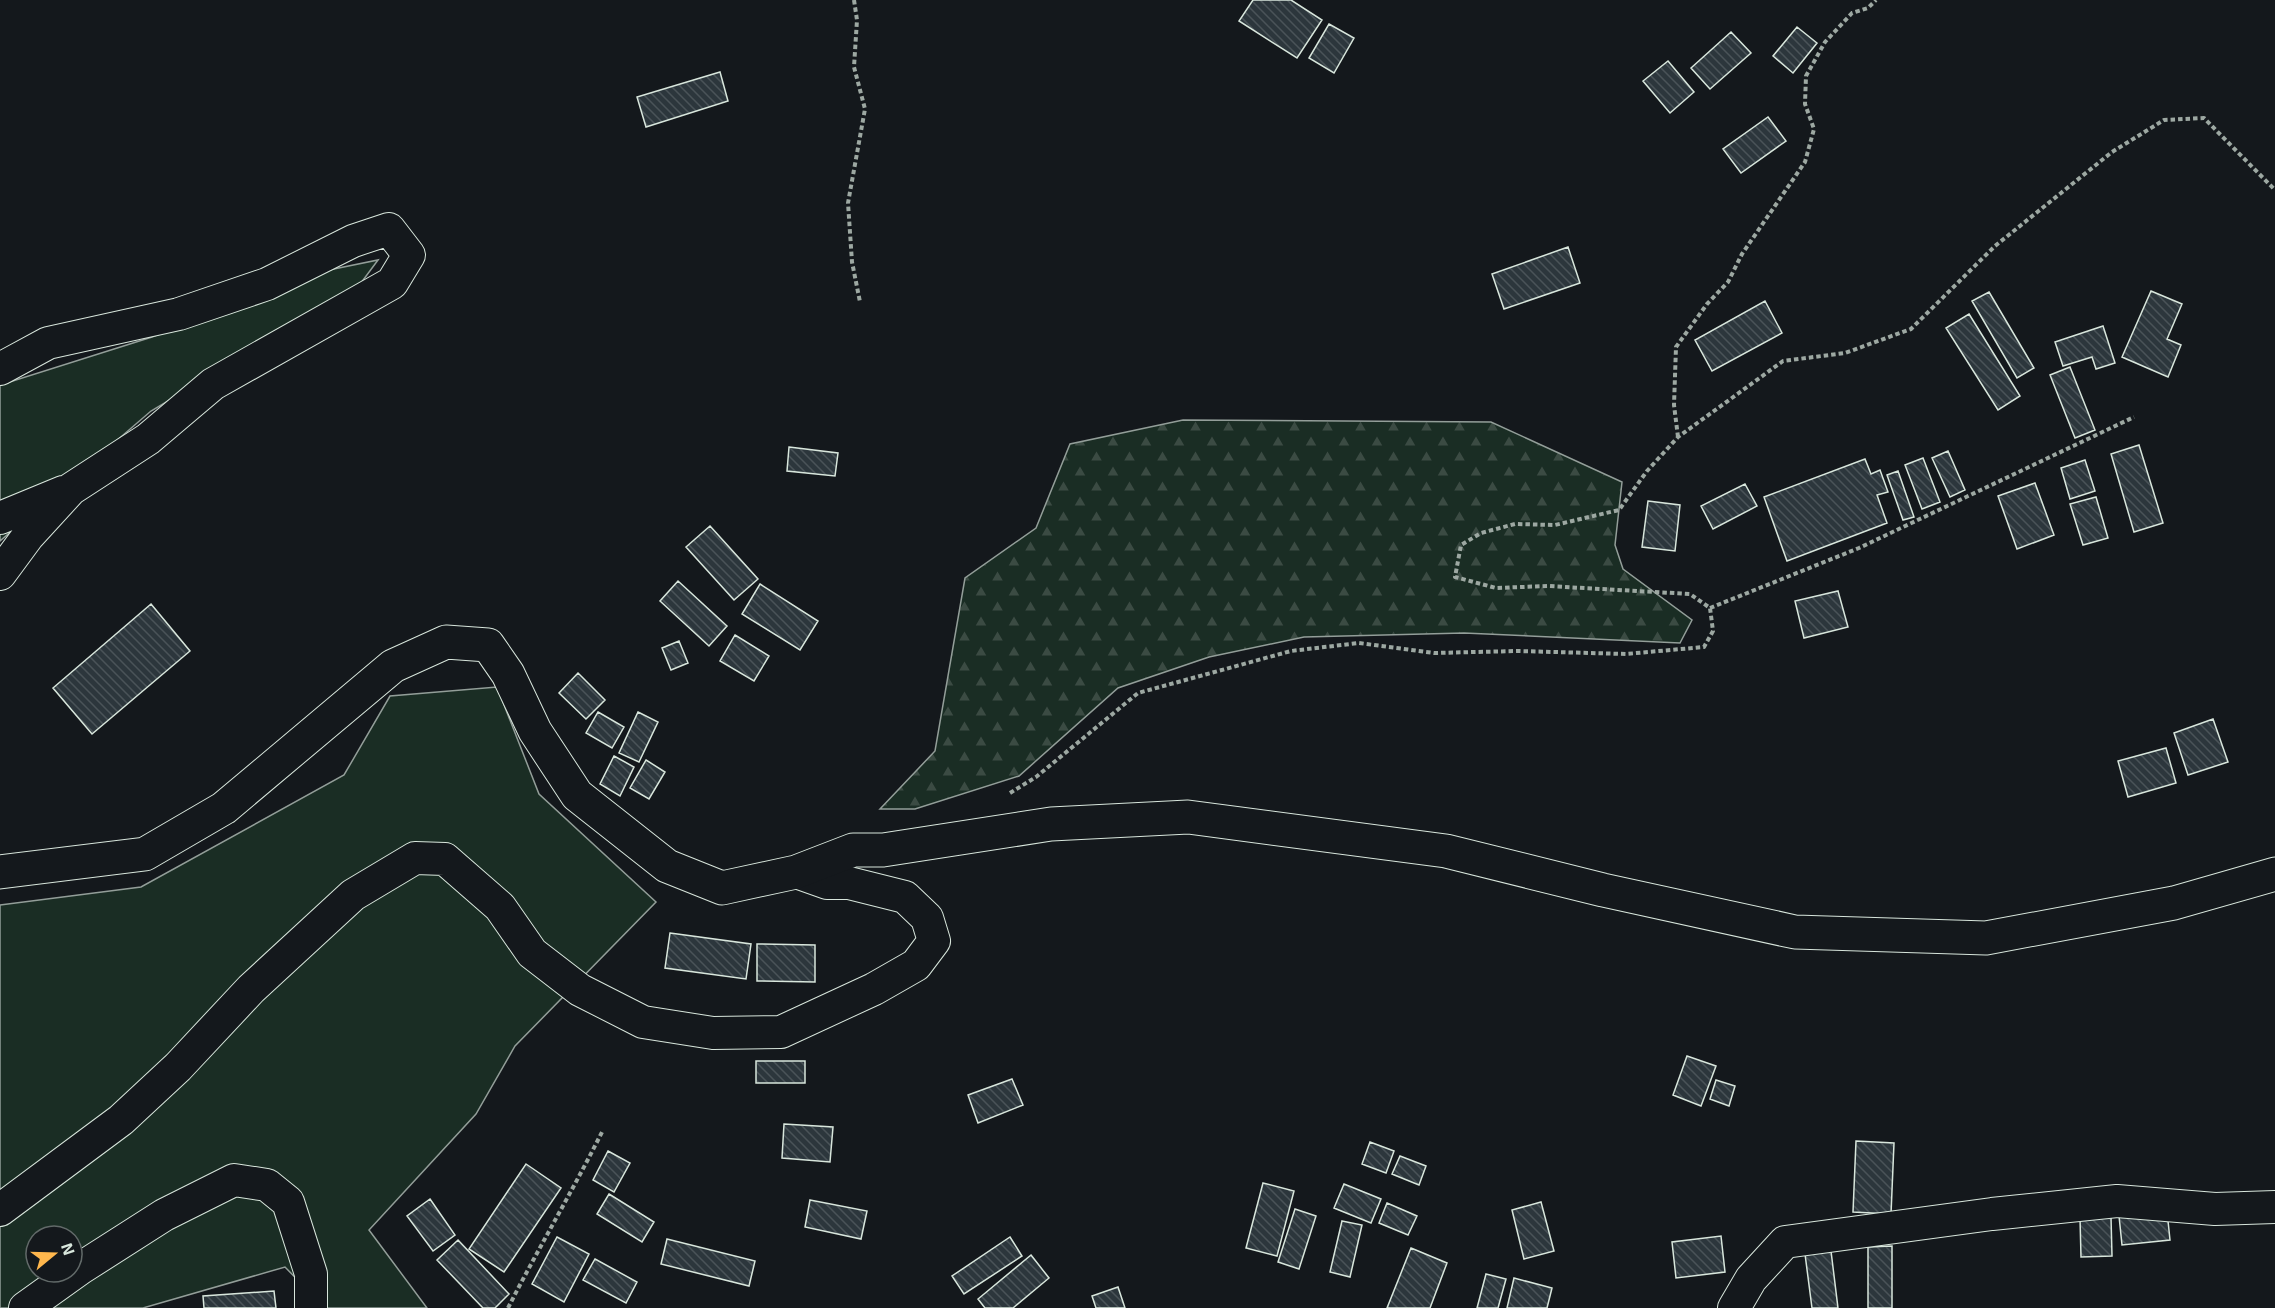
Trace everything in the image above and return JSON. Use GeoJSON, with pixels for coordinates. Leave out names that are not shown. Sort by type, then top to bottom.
{"type":"FeatureCollection","features":[{"type":"Feature","properties":{"kind":"main road"},"geometry":{"type":"LineString","coordinates":[[0,872],[145,855],[224,808],[393,666],[446,642],[488,645],[508,674],[535,731],[577,795],[667,866],[722,888],[796,872],[853,850],[883,850],[1051,824],[1188,817],[1446,851],[1603,890],[1795,932],[1986,938],[2174,903],[2275,874]]}},
{"type":"Feature","properties":{"kind":"street"},"geometry":{"type":"LineString","coordinates":[[0,369],[48,343],[179,314],[267,284],[354,241],[389,229],[409,255],[392,283],[213,384],[148,439],[71,489],[0,518]]}},
{"type":"Feature","properties":{"kind":"street"},"geometry":{"type":"LineString","coordinates":[[0,574],[28,536],[71,489]]}},
{"type":"Feature","properties":{"kind":"street"},"geometry":{"type":"LineString","coordinates":[[0,1210],[121,1120],[178,1067],[251,989],[353,895],[415,858],[445,859],[470,878],[500,907],[532,953],[580,990],[643,1022],[713,1033],[781,1032],[874,989],[908,970],[916,965],[934,941],[927,918],[905,897],[849,884],[827,883],[796,872]]}},
{"type":"Feature","properties":{"kind":"street"},"geometry":{"type":"LineString","coordinates":[[25,1308],[81,1268],[164,1215],[234,1180],[267,1185],[288,1202],[311,1274],[311,1308]]}},
{"type":"Feature","properties":{"kind":"street"},"geometry":{"type":"LineString","coordinates":[[1734,1308],[1751,1279],[1785,1242],[1992,1214],[2117,1201],[2215,1209],[2275,1207]]}},
{"type":"Feature","properties":{"kind":"path"},"geometry":{"type":"LineString","coordinates":[[854,0],[857,20],[854,67],[865,109],[848,203],[852,262],[860,302]]}},
{"type":"Feature","properties":{"kind":"path"},"geometry":{"type":"LineString","coordinates":[[1678,437],[1674,405],[1676,347],[1707,304],[1728,282],[1742,254],[1805,162],[1814,129],[1805,104],[1806,76],[1825,42],[1852,13],[1868,8],[1876,0]]}},
{"type":"Feature","properties":{"kind":"path"},"geometry":{"type":"LineString","coordinates":[[1006,795],[1036,777],[1138,693],[1291,651],[1359,643],[1434,653],[1669,652],[1704,647],[1713,631],[1710,608],[1690,594],[1548,586],[1496,588],[1455,577],[1461,545],[1481,532],[1515,524],[1556,525],[1619,510],[1647,471],[1678,437],[1783,361],[1845,353],[1911,329],[1995,246],[2054,196],[2112,152],[2164,120],[2204,118],[2275,190]]}},
{"type":"Feature","properties":{"kind":"path"},"geometry":{"type":"LineString","coordinates":[[1710,608],[1859,548],[2134,417]]}},
{"type":"Feature","properties":{"kind":"path"},"geometry":{"type":"LineString","coordinates":[[508,1308],[530,1263],[563,1210],[602,1132]]}},
{"type":"Feature","properties":{"kind":"green space"},"geometry":{"type":"Polygon","coordinates":[[[378,260],[358,287],[151,411],[0,541],[0,385],[152,337],[329,270],[378,260]]]}},
{"type":"Feature","properties":{"kind":"green space"},"geometry":{"type":"Polygon","coordinates":[[[1183,420],[1491,422],[1622,482],[1615,545],[1623,569],[1692,620],[1680,643],[1464,633],[1304,637],[1209,657],[1118,688],[1019,776],[915,809],[880,809],[935,751],[965,578],[1036,528],[1070,444],[1183,420]]]}},
{"type":"Feature","properties":{"kind":"green space"},"geometry":{"type":"Polygon","coordinates":[[[497,687],[539,794],[656,902],[515,1046],[476,1114],[369,1230],[427,1308],[325,1308],[285,1267],[143,1308],[0,1308],[0,905],[141,887],[344,775],[390,696],[497,687]]]}},
{"type":"Feature","properties":{"kind":"building"},"geometry":{"type":"Polygon","coordinates":[[[1253,0],[1291,0],[1322,20],[1297,58],[1239,21],[1253,0]]]}},
{"type":"Feature","properties":{"kind":"building"},"geometry":{"type":"Polygon","coordinates":[[[1329,24],[1354,38],[1334,73],[1309,58],[1329,24]]]}},
{"type":"Feature","properties":{"kind":"building"},"geometry":{"type":"Polygon","coordinates":[[[1797,27],[1817,43],[1793,73],[1773,56],[1797,27]]]}},
{"type":"Feature","properties":{"kind":"building"},"geometry":{"type":"Polygon","coordinates":[[[1731,32],[1751,53],[1710,89],[1691,68],[1731,32]]]}},
{"type":"Feature","properties":{"kind":"building"},"geometry":{"type":"Polygon","coordinates":[[[1668,61],[1694,92],[1670,113],[1643,81],[1668,61]]]}},
{"type":"Feature","properties":{"kind":"building"},"geometry":{"type":"Polygon","coordinates":[[[720,72],[728,101],[646,127],[637,97],[720,72]]]}},
{"type":"Feature","properties":{"kind":"building"},"geometry":{"type":"Polygon","coordinates":[[[1768,117],[1786,141],[1741,173],[1723,149],[1768,117]]]}},
{"type":"Feature","properties":{"kind":"building"},"geometry":{"type":"Polygon","coordinates":[[[1568,247],[1580,283],[1504,309],[1492,274],[1568,247]]]}},
{"type":"Feature","properties":{"kind":"building"},"geometry":{"type":"Polygon","coordinates":[[[2151,291],[2182,304],[2167,339],[2181,345],[2168,377],[2122,357],[2151,291]]]}},
{"type":"Feature","properties":{"kind":"building"},"geometry":{"type":"Polygon","coordinates":[[[1989,292],[2034,368],[2017,378],[1972,301],[1989,292]]]}},
{"type":"Feature","properties":{"kind":"building"},"geometry":{"type":"Polygon","coordinates":[[[1765,301],[1782,333],[1712,371],[1695,340],[1765,301]]]}},
{"type":"Feature","properties":{"kind":"building"},"geometry":{"type":"Polygon","coordinates":[[[1969,314],[2020,396],[1998,410],[1946,328],[1969,314]]]}},
{"type":"Feature","properties":{"kind":"building"},"geometry":{"type":"Polygon","coordinates":[[[2103,326],[2115,363],[2096,369],[2092,357],[2063,366],[2055,342],[2103,326]]]}},
{"type":"Feature","properties":{"kind":"building"},"geometry":{"type":"Polygon","coordinates":[[[2070,367],[2095,430],[2075,438],[2050,375],[2070,367]]]}},
{"type":"Feature","properties":{"kind":"building"},"geometry":{"type":"Polygon","coordinates":[[[2139,445],[2163,523],[2134,532],[2111,454],[2139,445]]]}},
{"type":"Feature","properties":{"kind":"building"},"geometry":{"type":"Polygon","coordinates":[[[789,447],[838,453],[835,476],[787,471],[789,447]]]}},
{"type":"Feature","properties":{"kind":"building"},"geometry":{"type":"Polygon","coordinates":[[[1948,451],[1965,490],[1950,497],[1932,458],[1948,451]]]}},
{"type":"Feature","properties":{"kind":"building"},"geometry":{"type":"Polygon","coordinates":[[[1923,458],[1940,502],[1922,509],[1905,465],[1923,458]]]}},
{"type":"Feature","properties":{"kind":"building"},"geometry":{"type":"Polygon","coordinates":[[[1865,459],[1871,474],[1880,470],[1888,492],[1877,495],[1887,523],[1787,561],[1764,497],[1865,459]]]}},
{"type":"Feature","properties":{"kind":"building"},"geometry":{"type":"Polygon","coordinates":[[[2085,460],[2095,491],[2070,499],[2061,468],[2085,460]]]}},
{"type":"Feature","properties":{"kind":"building"},"geometry":{"type":"Polygon","coordinates":[[[1898,471],[1914,517],[1903,520],[1887,475],[1898,471]]]}},
{"type":"Feature","properties":{"kind":"building"},"geometry":{"type":"Polygon","coordinates":[[[2035,483],[2054,535],[2017,549],[1998,496],[2035,483]]]}},
{"type":"Feature","properties":{"kind":"building"},"geometry":{"type":"Polygon","coordinates":[[[1745,484],[1757,506],[1713,529],[1701,506],[1745,484]]]}},
{"type":"Feature","properties":{"kind":"building"},"geometry":{"type":"Polygon","coordinates":[[[2096,497],[2108,538],[2083,545],[2070,504],[2096,497]]]}},
{"type":"Feature","properties":{"kind":"building"},"geometry":{"type":"Polygon","coordinates":[[[1648,501],[1680,505],[1675,551],[1642,547],[1648,501]]]}},
{"type":"Feature","properties":{"kind":"building"},"geometry":{"type":"Polygon","coordinates":[[[710,526],[758,579],[734,600],[686,547],[710,526]]]}},
{"type":"Feature","properties":{"kind":"building"},"geometry":{"type":"Polygon","coordinates":[[[678,581],[727,626],[709,646],[660,601],[678,581]]]}},
{"type":"Feature","properties":{"kind":"building"},"geometry":{"type":"Polygon","coordinates":[[[760,584],[818,621],[800,650],[742,614],[760,584]]]}},
{"type":"Feature","properties":{"kind":"building"},"geometry":{"type":"Polygon","coordinates":[[[1838,591],[1848,627],[1804,638],[1795,601],[1838,591]]]}},
{"type":"Feature","properties":{"kind":"building"},"geometry":{"type":"Polygon","coordinates":[[[151,604],[190,651],[92,734],[53,688],[151,604]]]}},
{"type":"Feature","properties":{"kind":"building"},"geometry":{"type":"Polygon","coordinates":[[[735,635],[769,656],[754,681],[720,661],[735,635]]]}},
{"type":"Feature","properties":{"kind":"building"},"geometry":{"type":"Polygon","coordinates":[[[679,641],[688,663],[671,670],[662,648],[679,641]]]}},
{"type":"Feature","properties":{"kind":"building"},"geometry":{"type":"Polygon","coordinates":[[[578,673],[605,700],[586,719],[559,693],[578,673]]]}},
{"type":"Feature","properties":{"kind":"building"},"geometry":{"type":"Polygon","coordinates":[[[598,712],[624,727],[612,748],[586,733],[598,712]]]}},
{"type":"Feature","properties":{"kind":"building"},"geometry":{"type":"Polygon","coordinates":[[[638,712],[658,722],[639,762],[619,753],[638,712]]]}},
{"type":"Feature","properties":{"kind":"building"},"geometry":{"type":"Polygon","coordinates":[[[2213,719],[2228,762],[2188,775],[2174,733],[2213,719]]]}},
{"type":"Feature","properties":{"kind":"building"},"geometry":{"type":"Polygon","coordinates":[[[2166,748],[2176,783],[2128,797],[2118,761],[2166,748]]]}},
{"type":"Feature","properties":{"kind":"building"},"geometry":{"type":"Polygon","coordinates":[[[614,756],[634,767],[620,796],[600,784],[614,756]]]}},
{"type":"Feature","properties":{"kind":"building"},"geometry":{"type":"Polygon","coordinates":[[[646,760],[665,772],[649,799],[630,788],[646,760]]]}},
{"type":"Feature","properties":{"kind":"building"},"geometry":{"type":"Polygon","coordinates":[[[670,933],[751,944],[746,979],[665,968],[670,933]]]}},
{"type":"Feature","properties":{"kind":"building"},"geometry":{"type":"Polygon","coordinates":[[[757,944],[815,945],[815,982],[757,981],[757,944]]]}},
{"type":"Feature","properties":{"kind":"building"},"geometry":{"type":"Polygon","coordinates":[[[1687,1056],[1716,1066],[1701,1106],[1673,1095],[1687,1056]]]}},
{"type":"Feature","properties":{"kind":"building"},"geometry":{"type":"Polygon","coordinates":[[[756,1061],[805,1061],[805,1083],[756,1083],[756,1061]]]}},
{"type":"Feature","properties":{"kind":"building"},"geometry":{"type":"Polygon","coordinates":[[[1012,1079],[1023,1105],[978,1123],[968,1095],[1012,1079]]]}},
{"type":"Feature","properties":{"kind":"building"},"geometry":{"type":"Polygon","coordinates":[[[1716,1080],[1735,1086],[1729,1106],[1710,1099],[1716,1080]]]}},
{"type":"Feature","properties":{"kind":"building"},"geometry":{"type":"Polygon","coordinates":[[[784,1124],[833,1127],[830,1162],[782,1158],[784,1124]]]}},
{"type":"Feature","properties":{"kind":"building"},"geometry":{"type":"Polygon","coordinates":[[[1856,1141],[1894,1143],[1891,1214],[1853,1212],[1856,1141]]]}},
{"type":"Feature","properties":{"kind":"building"},"geometry":{"type":"Polygon","coordinates":[[[1370,1142],[1394,1151],[1386,1173],[1362,1164],[1370,1142]]]}},
{"type":"Feature","properties":{"kind":"building"},"geometry":{"type":"Polygon","coordinates":[[[608,1151],[630,1163],[614,1192],[593,1180],[608,1151]]]}},
{"type":"Feature","properties":{"kind":"building"},"geometry":{"type":"Polygon","coordinates":[[[1400,1156],[1426,1166],[1419,1185],[1392,1174],[1400,1156]]]}},
{"type":"Feature","properties":{"kind":"building"},"geometry":{"type":"Polygon","coordinates":[[[526,1164],[561,1188],[504,1272],[469,1249],[526,1164]]]}},
{"type":"Feature","properties":{"kind":"building"},"geometry":{"type":"Polygon","coordinates":[[[1263,1183],[1294,1191],[1277,1256],[1246,1248],[1263,1183]]]}},
{"type":"Feature","properties":{"kind":"building"},"geometry":{"type":"Polygon","coordinates":[[[1344,1184],[1381,1199],[1371,1223],[1334,1208],[1344,1184]]]}},
{"type":"Feature","properties":{"kind":"building"},"geometry":{"type":"Polygon","coordinates":[[[609,1194],[654,1222],[642,1242],[597,1214],[609,1194]]]}},
{"type":"Feature","properties":{"kind":"building"},"geometry":{"type":"Polygon","coordinates":[[[430,1199],[455,1235],[433,1251],[407,1216],[430,1199]]]}},
{"type":"Feature","properties":{"kind":"building"},"geometry":{"type":"Polygon","coordinates":[[[810,1200],[867,1211],[861,1239],[805,1227],[810,1200]]]}},
{"type":"Feature","properties":{"kind":"building"},"geometry":{"type":"Polygon","coordinates":[[[1541,1202],[1554,1251],[1524,1259],[1512,1210],[1541,1202]]]}},
{"type":"Feature","properties":{"kind":"building"},"geometry":{"type":"Polygon","coordinates":[[[1387,1203],[1417,1216],[1408,1235],[1379,1223],[1387,1203]]]}},
{"type":"Feature","properties":{"kind":"building"},"geometry":{"type":"Polygon","coordinates":[[[1295,1209],[1316,1216],[1299,1269],[1278,1262],[1295,1209]]]}},
{"type":"Feature","properties":{"kind":"building"},"geometry":{"type":"Polygon","coordinates":[[[2167,1211],[2170,1240],[2122,1245],[2119,1216],[2167,1211]]]}},
{"type":"Feature","properties":{"kind":"building"},"geometry":{"type":"Polygon","coordinates":[[[2111,1217],[2112,1256],[2081,1257],[2080,1218],[2111,1217]]]}},
{"type":"Feature","properties":{"kind":"building"},"geometry":{"type":"Polygon","coordinates":[[[1342,1221],[1362,1225],[1350,1277],[1330,1272],[1342,1221]]]}},
{"type":"Feature","properties":{"kind":"building"},"geometry":{"type":"Polygon","coordinates":[[[1721,1236],[1725,1272],[1676,1278],[1672,1242],[1721,1236]]]}},
{"type":"Feature","properties":{"kind":"building"},"geometry":{"type":"Polygon","coordinates":[[[557,1237],[589,1254],[564,1302],[532,1284],[557,1237]]]}},
{"type":"Feature","properties":{"kind":"building"},"geometry":{"type":"Polygon","coordinates":[[[1010,1237],[1022,1256],[964,1294],[952,1276],[1010,1237]]]}},
{"type":"Feature","properties":{"kind":"building"},"geometry":{"type":"Polygon","coordinates":[[[667,1239],[755,1261],[749,1286],[661,1264],[667,1239]]]}},
{"type":"Feature","properties":{"kind":"building"},"geometry":{"type":"Polygon","coordinates":[[[458,1240],[509,1294],[495,1308],[483,1308],[437,1260],[458,1240]]]}},
{"type":"Feature","properties":{"kind":"building"},"geometry":{"type":"Polygon","coordinates":[[[1892,1246],[1892,1308],[1868,1308],[1868,1247],[1892,1246]]]}},
{"type":"Feature","properties":{"kind":"building"},"geometry":{"type":"Polygon","coordinates":[[[1411,1248],[1447,1263],[1430,1308],[1387,1308],[1411,1248]]]}},
{"type":"Feature","properties":{"kind":"building"},"geometry":{"type":"Polygon","coordinates":[[[1831,1251],[1838,1308],[1812,1308],[1805,1254],[1831,1251]]]}},
{"type":"Feature","properties":{"kind":"building"},"geometry":{"type":"Polygon","coordinates":[[[1031,1255],[1049,1278],[1013,1308],[985,1308],[978,1299],[1031,1255]]]}},
{"type":"Feature","properties":{"kind":"building"},"geometry":{"type":"Polygon","coordinates":[[[595,1259],[637,1282],[626,1303],[583,1280],[595,1259]]]}},
{"type":"Feature","properties":{"kind":"building"},"geometry":{"type":"Polygon","coordinates":[[[1486,1274],[1506,1279],[1498,1308],[1477,1308],[1486,1274]]]}},
{"type":"Feature","properties":{"kind":"building"},"geometry":{"type":"Polygon","coordinates":[[[1514,1278],[1552,1288],[1547,1308],[1507,1308],[1514,1278]]]}},
{"type":"Feature","properties":{"kind":"building"},"geometry":{"type":"Polygon","coordinates":[[[1118,1287],[1125,1308],[1096,1308],[1092,1296],[1118,1287]]]}},
{"type":"Feature","properties":{"kind":"building"},"geometry":{"type":"Polygon","coordinates":[[[274,1291],[276,1308],[204,1308],[203,1296],[274,1291]]]}}]}
